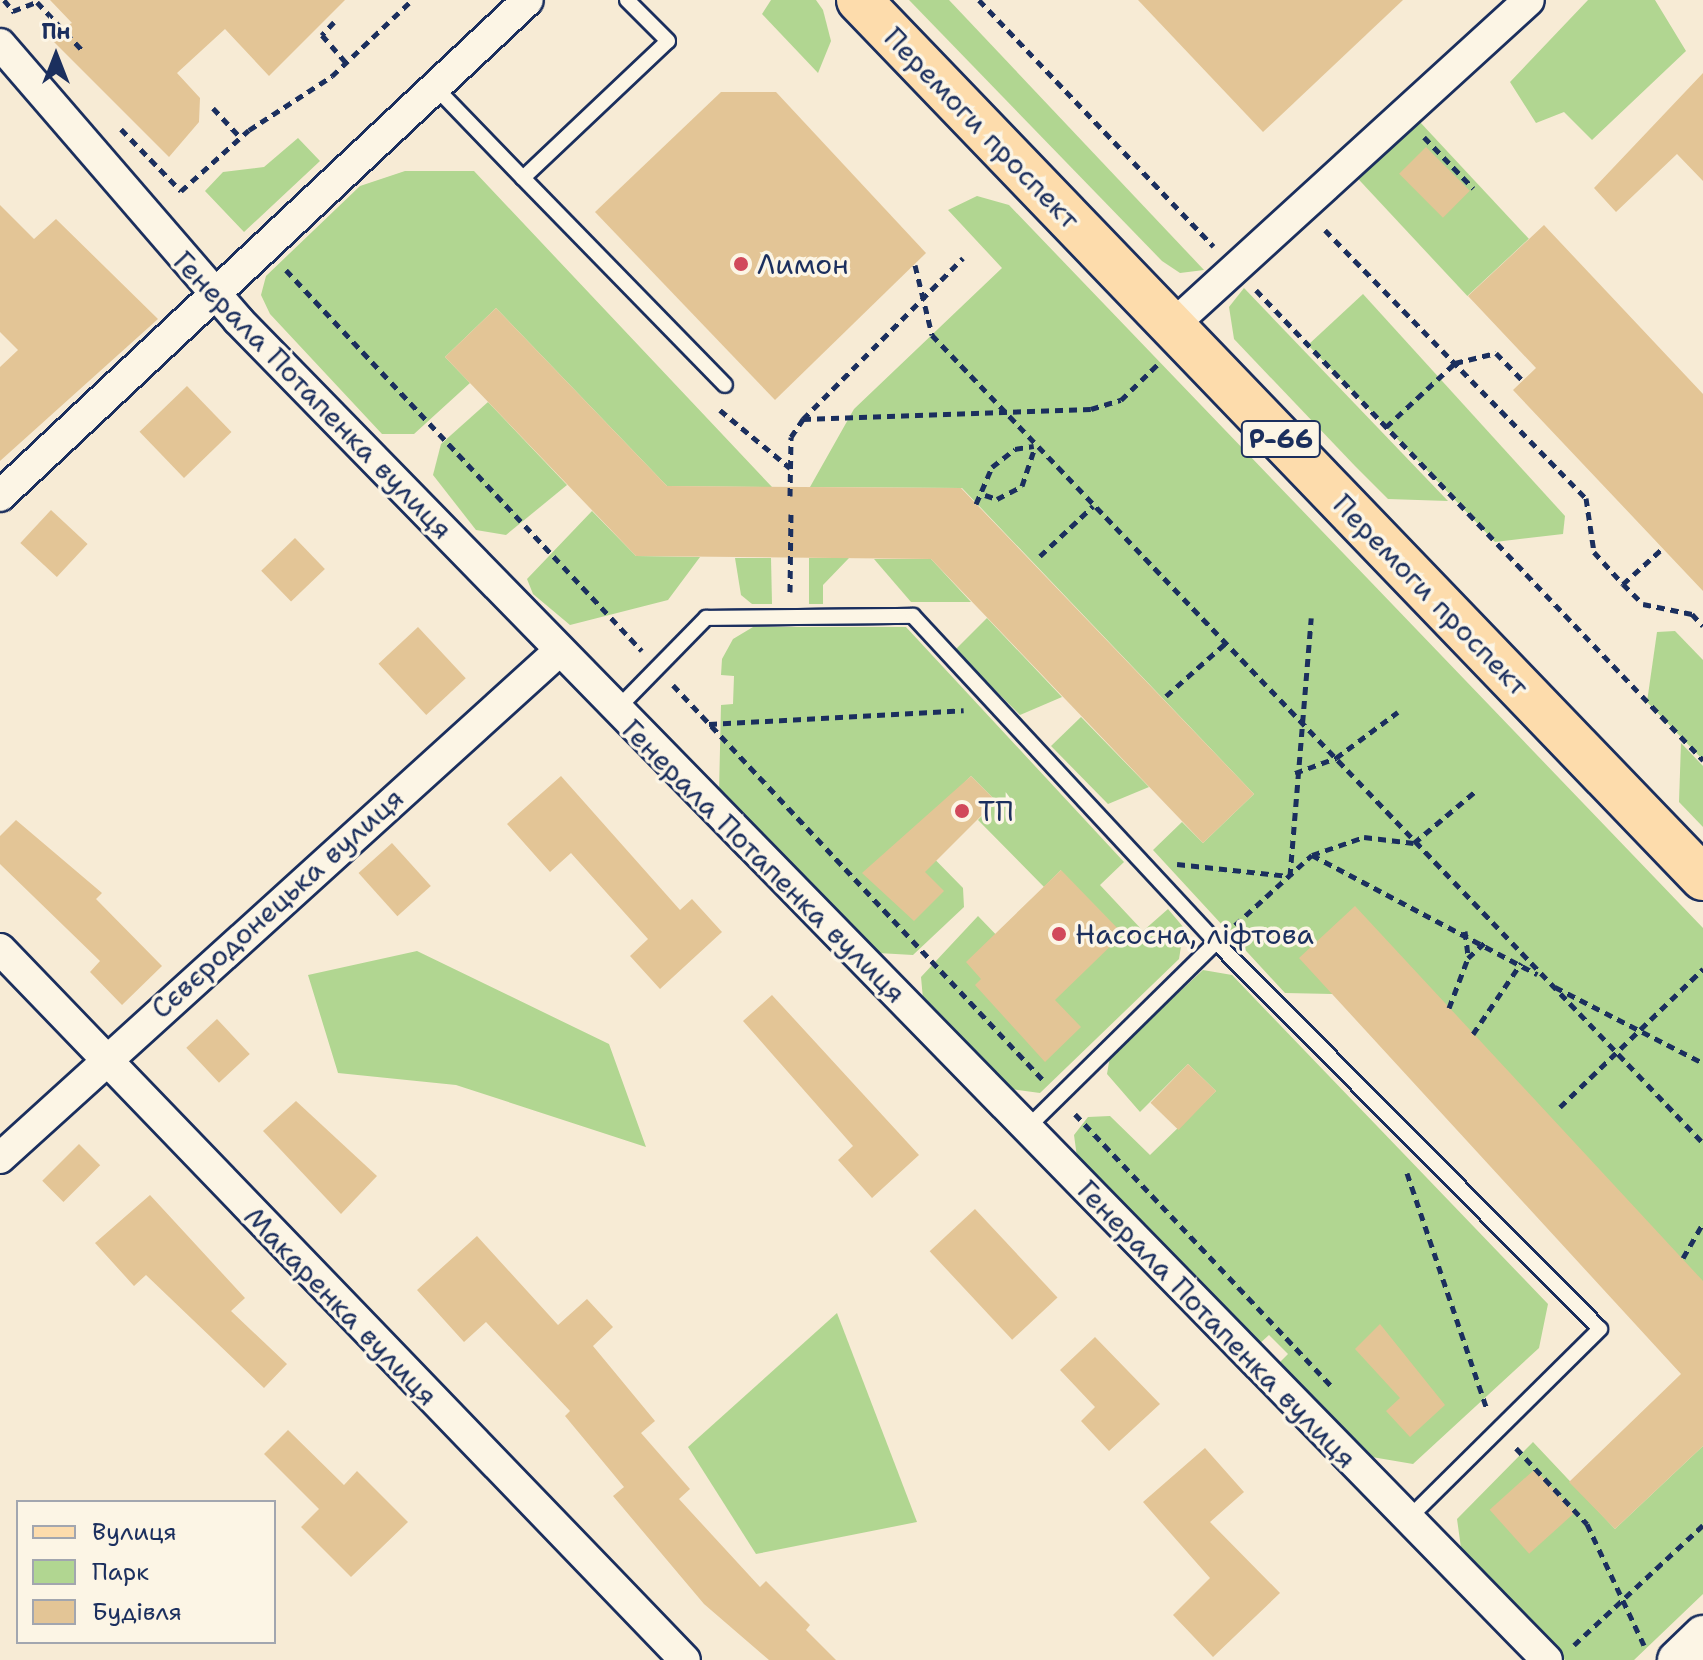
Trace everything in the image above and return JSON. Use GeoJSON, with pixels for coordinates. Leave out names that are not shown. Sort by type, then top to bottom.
{"type":"FeatureCollection","features":[{"type":"Feature","properties":{"kind":"main road","name":"Перемоги проспект"},"geometry":{"type":"LineString","coordinates":[[859,0],[1166,344],[1703,878]]}},
{"type":"Feature","properties":{"kind":"street"},"geometry":{"type":"LineString","coordinates":[[0,496],[213,292],[528,0]]}},
{"type":"Feature","properties":{"kind":"street"},"geometry":{"type":"LineString","coordinates":[[1166,344],[1235,269],[1529,0]]}},
{"type":"Feature","properties":{"kind":"street","name":"Генерала Потапенка вулиця"},"geometry":{"type":"LineString","coordinates":[[0,44],[213,292],[558,652],[1408,1519],[1558,1655]]}},
{"type":"Feature","properties":{"kind":"street","name":"Сєвєродонецька вулиця"},"geometry":{"type":"LineString","coordinates":[[0,1158],[102,1060],[558,652]]}},
{"type":"Feature","properties":{"kind":"street","name":"Макаренка вулиця"},"geometry":{"type":"LineString","coordinates":[[0,949],[102,1060],[685,1660]]}},
{"type":"Feature","properties":{"kind":"street"},"geometry":{"type":"LineString","coordinates":[[1677,1660],[1703,1635]]}},
{"type":"Feature","properties":{"kind":"lane"},"geometry":{"type":"LineString","coordinates":[[523,178],[668,41],[627,0]]}},
{"type":"Feature","properties":{"kind":"lane"},"geometry":{"type":"LineString","coordinates":[[435,87],[725,385]]}},
{"type":"Feature","properties":{"kind":"lane"},"geometry":{"type":"LineString","coordinates":[[616,711],[655,665],[706,618],[913,616],[1216,942],[1600,1329],[1408,1519]]}},
{"type":"Feature","properties":{"kind":"lane"},"geometry":{"type":"LineString","coordinates":[[1027,1128],[1216,942]]}},
{"type":"Feature","properties":{"kind":"path"},"geometry":{"type":"LineString","coordinates":[[4,0],[22,21]]}},
{"type":"Feature","properties":{"kind":"path"},"geometry":{"type":"LineString","coordinates":[[110,117],[181,191],[241,138],[346,63],[412,0]]}},
{"type":"Feature","properties":{"kind":"path"},"geometry":{"type":"LineString","coordinates":[[979,0],[1703,760]]}},
{"type":"Feature","properties":{"kind":"path"},"geometry":{"type":"LineString","coordinates":[[13,11],[37,2],[83,51]]}},
{"type":"Feature","properties":{"kind":"path"},"geometry":{"type":"LineString","coordinates":[[334,22],[322,35],[346,63]]}},
{"type":"Feature","properties":{"kind":"path"},"geometry":{"type":"LineString","coordinates":[[213,108],[241,138]]}},
{"type":"Feature","properties":{"kind":"path"},"geometry":{"type":"LineString","coordinates":[[1403,115],[1473,188]]}},
{"type":"Feature","properties":{"kind":"path"},"geometry":{"type":"LineString","coordinates":[[1302,207],[1586,498],[1594,552],[1623,584],[1643,604],[1692,614],[1703,626]]}},
{"type":"Feature","properties":{"kind":"path"},"geometry":{"type":"LineString","coordinates":[[790,496],[791,437],[803,419],[963,258]]}},
{"type":"Feature","properties":{"kind":"path"},"geometry":{"type":"LineString","coordinates":[[280,263],[1341,1396]]}},
{"type":"Feature","properties":{"kind":"path"},"geometry":{"type":"LineString","coordinates":[[915,265],[932,335],[1703,1143]]}},
{"type":"Feature","properties":{"kind":"path"},"geometry":{"type":"LineString","coordinates":[[803,419],[1005,413],[1106,406],[1166,344]]}},
{"type":"Feature","properties":{"kind":"path"},"geometry":{"type":"LineString","coordinates":[[1386,427],[1455,363],[1496,353],[1523,381]]}},
{"type":"Feature","properties":{"kind":"path"},"geometry":{"type":"LineString","coordinates":[[714,405],[790,468]]}},
{"type":"Feature","properties":{"kind":"path"},"geometry":{"type":"LineString","coordinates":[[976,504],[985,495],[992,467],[1015,449],[1035,446]]}},
{"type":"Feature","properties":{"kind":"path"},"geometry":{"type":"LineString","coordinates":[[985,495],[997,499],[1022,486],[1035,446]]}},
{"type":"Feature","properties":{"kind":"path"},"geometry":{"type":"LineString","coordinates":[[1040,556],[1093,506]]}},
{"type":"Feature","properties":{"kind":"path"},"geometry":{"type":"LineString","coordinates":[[791,514],[791,617]]}},
{"type":"Feature","properties":{"kind":"path"},"geometry":{"type":"LineString","coordinates":[[1623,584],[1663,548]]}},
{"type":"Feature","properties":{"kind":"path"},"geometry":{"type":"LineString","coordinates":[[1290,876],[1298,718],[1311,618]]}},
{"type":"Feature","properties":{"kind":"path"},"geometry":{"type":"LineString","coordinates":[[1166,696],[1226,643]]}},
{"type":"Feature","properties":{"kind":"path"},"geometry":{"type":"LineString","coordinates":[[709,724],[997,708]]}},
{"type":"Feature","properties":{"kind":"path"},"geometry":{"type":"LineString","coordinates":[[1295,773],[1336,758],[1398,712]]}},
{"type":"Feature","properties":{"kind":"path"},"geometry":{"type":"LineString","coordinates":[[1216,942],[1312,855],[1364,837],[1414,843],[1477,790]]}},
{"type":"Feature","properties":{"kind":"path"},"geometry":{"type":"LineString","coordinates":[[1312,855],[1465,931],[1521,963],[1551,985],[1703,1063]]}},
{"type":"Feature","properties":{"kind":"path"},"geometry":{"type":"LineString","coordinates":[[1137,860],[1290,876]]}},
{"type":"Feature","properties":{"kind":"path"},"geometry":{"type":"LineString","coordinates":[[1465,931],[1468,958]]}},
{"type":"Feature","properties":{"kind":"path"},"geometry":{"type":"LineString","coordinates":[[1449,1008],[1468,958],[1485,942]]}},
{"type":"Feature","properties":{"kind":"path"},"geometry":{"type":"LineString","coordinates":[[1473,1034],[1521,963]]}},
{"type":"Feature","properties":{"kind":"path"},"geometry":{"type":"LineString","coordinates":[[1560,1107],[1703,969]]}},
{"type":"Feature","properties":{"kind":"path"},"geometry":{"type":"LineString","coordinates":[[1388,1116],[1495,1433],[1523,1452],[1587,1524],[1656,1660]]}},
{"type":"Feature","properties":{"kind":"path"},"geometry":{"type":"LineString","coordinates":[[1683,1258],[1703,1224]]}},
{"type":"Feature","properties":{"kind":"path"},"geometry":{"type":"LineString","coordinates":[[1558,1655],[1703,1525]]}},
{"type":"Feature","properties":{"kind":"green space"},"geometry":{"type":"Polygon","coordinates":[[[771,0],[816,0],[823,10],[831,41],[818,73],[762,14],[771,0]]]}},
{"type":"Feature","properties":{"kind":"green space"},"geometry":{"type":"Polygon","coordinates":[[[909,0],[949,0],[1204,270],[1180,273],[1162,261],[909,0]]]}},
{"type":"Feature","properties":{"kind":"green space"},"geometry":{"type":"Polygon","coordinates":[[[1588,0],[1655,0],[1686,51],[1592,140],[1564,112],[1536,123],[1510,82],[1588,0]]]}},
{"type":"Feature","properties":{"kind":"green space"},"geometry":{"type":"Polygon","coordinates":[[[1419,121],[1529,239],[1467,296],[1358,178],[1419,121]]]}},
{"type":"Feature","properties":{"kind":"green space"},"geometry":{"type":"Polygon","coordinates":[[[298,138],[320,161],[244,232],[205,191],[223,172],[264,167],[298,138]]]}},
{"type":"Feature","properties":{"kind":"green space"},"geometry":{"type":"Polygon","coordinates":[[[405,171],[474,171],[772,487],[667,486],[496,308],[445,357],[470,383],[414,434],[382,434],[270,314],[261,295],[266,276],[360,186],[405,171]]]}},
{"type":"Feature","properties":{"kind":"green space"},"geometry":{"type":"Polygon","coordinates":[[[977,196],[1009,205],[1703,928],[1703,1282],[1333,994],[1285,993],[1153,850],[1182,822],[1203,843],[1254,794],[962,488],[810,487],[854,409],[1002,268],[948,210],[977,196]]]}},
{"type":"Feature","properties":{"kind":"green space"},"geometry":{"type":"Polygon","coordinates":[[[1244,288],[1448,501],[1388,499],[1355,466],[1234,339],[1229,307],[1244,288]]]}},
{"type":"Feature","properties":{"kind":"green space"},"geometry":{"type":"Polygon","coordinates":[[[1363,294],[1565,516],[1563,534],[1495,542],[1308,345],[1363,294]]]}},
{"type":"Feature","properties":{"kind":"green space"},"geometry":{"type":"Polygon","coordinates":[[[488,402],[567,485],[506,535],[476,530],[433,475],[441,444],[488,402]]]}},
{"type":"Feature","properties":{"kind":"green space"},"geometry":{"type":"Polygon","coordinates":[[[592,511],[636,556],[700,557],[668,600],[570,625],[533,594],[527,579],[592,511]]]}},
{"type":"Feature","properties":{"kind":"green space"},"geometry":{"type":"Polygon","coordinates":[[[735,558],[771,558],[772,604],[752,604],[741,595],[735,558]]]}},
{"type":"Feature","properties":{"kind":"green space"},"geometry":{"type":"Polygon","coordinates":[[[809,558],[849,558],[823,585],[823,604],[809,604],[809,558]]]}},
{"type":"Feature","properties":{"kind":"green space"},"geometry":{"type":"Polygon","coordinates":[[[874,559],[931,559],[971,602],[911,602],[874,559]]]}},
{"type":"Feature","properties":{"kind":"green space"},"geometry":{"type":"Polygon","coordinates":[[[987,618],[1062,697],[1020,715],[955,650],[987,618]]]}},
{"type":"Feature","properties":{"kind":"green space"},"geometry":{"type":"Polygon","coordinates":[[[753,627],[906,627],[1124,862],[1100,885],[1143,931],[1168,909],[1184,928],[1179,959],[1040,1093],[1011,1089],[923,999],[921,977],[978,916],[1057,998],[1061,870],[1044,887],[978,820],[996,801],[971,776],[911,835],[963,888],[964,907],[913,955],[878,953],[719,792],[721,705],[733,704],[734,676],[721,675],[722,659],[733,639],[753,627]]]}},
{"type":"Feature","properties":{"kind":"green space"},"geometry":{"type":"Polygon","coordinates":[[[1675,631],[1703,660],[1703,760],[1647,702],[1657,632],[1675,631]]]}},
{"type":"Feature","properties":{"kind":"green space"},"geometry":{"type":"Polygon","coordinates":[[[1081,717],[1149,787],[1108,804],[1051,746],[1081,717]]]}},
{"type":"Feature","properties":{"kind":"green space"},"geometry":{"type":"Polygon","coordinates":[[[1681,743],[1703,766],[1703,827],[1679,802],[1681,743]]]}},
{"type":"Feature","properties":{"kind":"green space"},"geometry":{"type":"Polygon","coordinates":[[[417,951],[609,1044],[646,1147],[456,1085],[338,1073],[308,975],[417,951]]]}},
{"type":"Feature","properties":{"kind":"green space"},"geometry":{"type":"Polygon","coordinates":[[[1203,970],[1232,975],[1548,1304],[1539,1348],[1413,1464],[1366,1456],[1278,1364],[1288,1354],[1269,1335],[1258,1345],[1077,1157],[1074,1135],[1088,1117],[1110,1116],[1150,1155],[1216,1091],[1188,1064],[1140,1112],[1107,1074],[1110,1056],[1203,970]]]}},
{"type":"Feature","properties":{"kind":"green space"},"geometry":{"type":"Polygon","coordinates":[[[837,1313],[917,1522],[756,1554],[688,1447],[837,1313]]]}},
{"type":"Feature","properties":{"kind":"green space"},"geometry":{"type":"Polygon","coordinates":[[[1533,1442],[1615,1529],[1703,1446],[1703,1594],[1634,1660],[1565,1660],[1462,1555],[1457,1519],[1533,1442]]]}},
{"type":"Feature","properties":{"kind":"building"},"geometry":{"type":"Polygon","coordinates":[[[50,0],[345,0],[269,76],[225,29],[177,73],[200,98],[199,122],[169,157],[47,35],[72,23],[50,0]]]}},
{"type":"Feature","properties":{"kind":"building"},"geometry":{"type":"Polygon","coordinates":[[[1138,0],[1403,0],[1263,132],[1138,0]]]}},
{"type":"Feature","properties":{"kind":"building"},"geometry":{"type":"Polygon","coordinates":[[[1703,73],[1703,181],[1677,154],[1616,212],[1594,188],[1703,73]]]}},
{"type":"Feature","properties":{"kind":"building"},"geometry":{"type":"Polygon","coordinates":[[[721,92],[776,92],[926,253],[775,400],[595,212],[721,92]]]}},
{"type":"Feature","properties":{"kind":"building"},"geometry":{"type":"Polygon","coordinates":[[[1426,147],[1470,191],[1443,218],[1399,174],[1426,147]]]}},
{"type":"Feature","properties":{"kind":"building"},"geometry":{"type":"Polygon","coordinates":[[[0,205],[34,239],[56,219],[158,319],[0,461],[0,367],[18,350],[0,332],[0,205]]]}},
{"type":"Feature","properties":{"kind":"building"},"geometry":{"type":"Polygon","coordinates":[[[1544,225],[1703,394],[1703,591],[1513,390],[1536,368],[1468,296],[1544,225]]]}},
{"type":"Feature","properties":{"kind":"building"},"geometry":{"type":"Polygon","coordinates":[[[496,308],[667,486],[961,488],[1254,794],[1203,843],[931,559],[636,556],[445,357],[496,308]]]}},
{"type":"Feature","properties":{"kind":"building"},"geometry":{"type":"Polygon","coordinates":[[[187,386],[231,432],[184,478],[140,432],[187,386]]]}},
{"type":"Feature","properties":{"kind":"building"},"geometry":{"type":"Polygon","coordinates":[[[51,510],[88,544],[57,577],[20,543],[51,510]]]}},
{"type":"Feature","properties":{"kind":"building"},"geometry":{"type":"Polygon","coordinates":[[[295,538],[325,569],[291,602],[261,571],[295,538]]]}},
{"type":"Feature","properties":{"kind":"building"},"geometry":{"type":"Polygon","coordinates":[[[418,627],[466,678],[426,715],[379,664],[418,627]]]}},
{"type":"Feature","properties":{"kind":"building"},"geometry":{"type":"Polygon","coordinates":[[[561,776],[680,910],[692,899],[722,932],[660,989],[630,956],[648,939],[571,853],[550,872],[507,824],[561,776]]]}},
{"type":"Feature","properties":{"kind":"building"},"geometry":{"type":"Polygon","coordinates":[[[971,776],[996,801],[925,872],[944,891],[914,921],[862,873],[971,776]]]}},
{"type":"Feature","properties":{"kind":"building"},"geometry":{"type":"Polygon","coordinates":[[[16,820],[102,893],[96,899],[162,966],[122,1005],[90,972],[100,961],[0,864],[0,836],[16,820]]]}},
{"type":"Feature","properties":{"kind":"building"},"geometry":{"type":"Polygon","coordinates":[[[392,843],[431,886],[397,916],[359,873],[392,843]]]}},
{"type":"Feature","properties":{"kind":"building"},"geometry":{"type":"Polygon","coordinates":[[[1061,870],[1123,934],[1055,1000],[1081,1027],[1045,1062],[975,985],[981,979],[966,962],[1061,870]]]}},
{"type":"Feature","properties":{"kind":"building"},"geometry":{"type":"Polygon","coordinates":[[[1355,906],[1703,1281],[1703,1446],[1615,1529],[1569,1482],[1681,1374],[1299,958],[1355,906]]]}},
{"type":"Feature","properties":{"kind":"building"},"geometry":{"type":"Polygon","coordinates":[[[772,995],[919,1155],[872,1198],[838,1160],[853,1146],[743,1021],[772,995]]]}},
{"type":"Feature","properties":{"kind":"building"},"geometry":{"type":"Polygon","coordinates":[[[217,1019],[250,1054],[219,1083],[186,1048],[217,1019]]]}},
{"type":"Feature","properties":{"kind":"building"},"geometry":{"type":"Polygon","coordinates":[[[1188,1064],[1216,1091],[1179,1130],[1150,1103],[1188,1064]]]}},
{"type":"Feature","properties":{"kind":"building"},"geometry":{"type":"Polygon","coordinates":[[[296,1101],[377,1176],[341,1214],[263,1131],[296,1101]]]}},
{"type":"Feature","properties":{"kind":"building"},"geometry":{"type":"Polygon","coordinates":[[[79,1144],[100,1165],[63,1202],[42,1181],[79,1144]]]}},
{"type":"Feature","properties":{"kind":"building"},"geometry":{"type":"Polygon","coordinates":[[[150,1195],[245,1298],[231,1311],[287,1364],[264,1388],[146,1275],[134,1286],[95,1243],[150,1195]]]}},
{"type":"Feature","properties":{"kind":"building"},"geometry":{"type":"Polygon","coordinates":[[[975,1209],[1058,1297],[1012,1340],[930,1251],[975,1209]]]}},
{"type":"Feature","properties":{"kind":"building"},"geometry":{"type":"Polygon","coordinates":[[[477,1236],[558,1325],[587,1299],[613,1327],[593,1346],[655,1421],[641,1433],[690,1489],[679,1499],[760,1587],[766,1581],[810,1625],[806,1630],[836,1660],[769,1660],[704,1604],[613,1496],[624,1487],[565,1416],[570,1411],[486,1322],[464,1342],[417,1290],[477,1236]]]}},
{"type":"Feature","properties":{"kind":"building"},"geometry":{"type":"Polygon","coordinates":[[[1380,1324],[1445,1405],[1410,1437],[1386,1411],[1400,1398],[1355,1349],[1380,1324]]]}},
{"type":"Feature","properties":{"kind":"building"},"geometry":{"type":"Polygon","coordinates":[[[1095,1337],[1160,1404],[1109,1451],[1081,1421],[1095,1407],[1060,1370],[1095,1337]]]}},
{"type":"Feature","properties":{"kind":"building"},"geometry":{"type":"Polygon","coordinates":[[[288,1430],[344,1485],[357,1471],[408,1522],[351,1577],[301,1527],[319,1509],[264,1454],[288,1430]]]}},
{"type":"Feature","properties":{"kind":"building"},"geometry":{"type":"Polygon","coordinates":[[[1205,1448],[1244,1492],[1210,1522],[1280,1593],[1213,1657],[1173,1615],[1210,1578],[1143,1502],[1205,1448]]]}},
{"type":"Feature","properties":{"kind":"building"},"geometry":{"type":"Polygon","coordinates":[[[1535,1469],[1574,1513],[1529,1554],[1490,1510],[1535,1469]]]}},
{"type":"Feature","properties":{"kind":"place","name":"Лимон"},"geometry":{"type":"Point","coordinates":[741,264]}},
{"type":"Feature","properties":{"kind":"place","name":"ТП"},"geometry":{"type":"Point","coordinates":[962,811]}},
{"type":"Feature","properties":{"kind":"place","name":"Насосна, ліфтова"},"geometry":{"type":"Point","coordinates":[1059,934]}}]}
